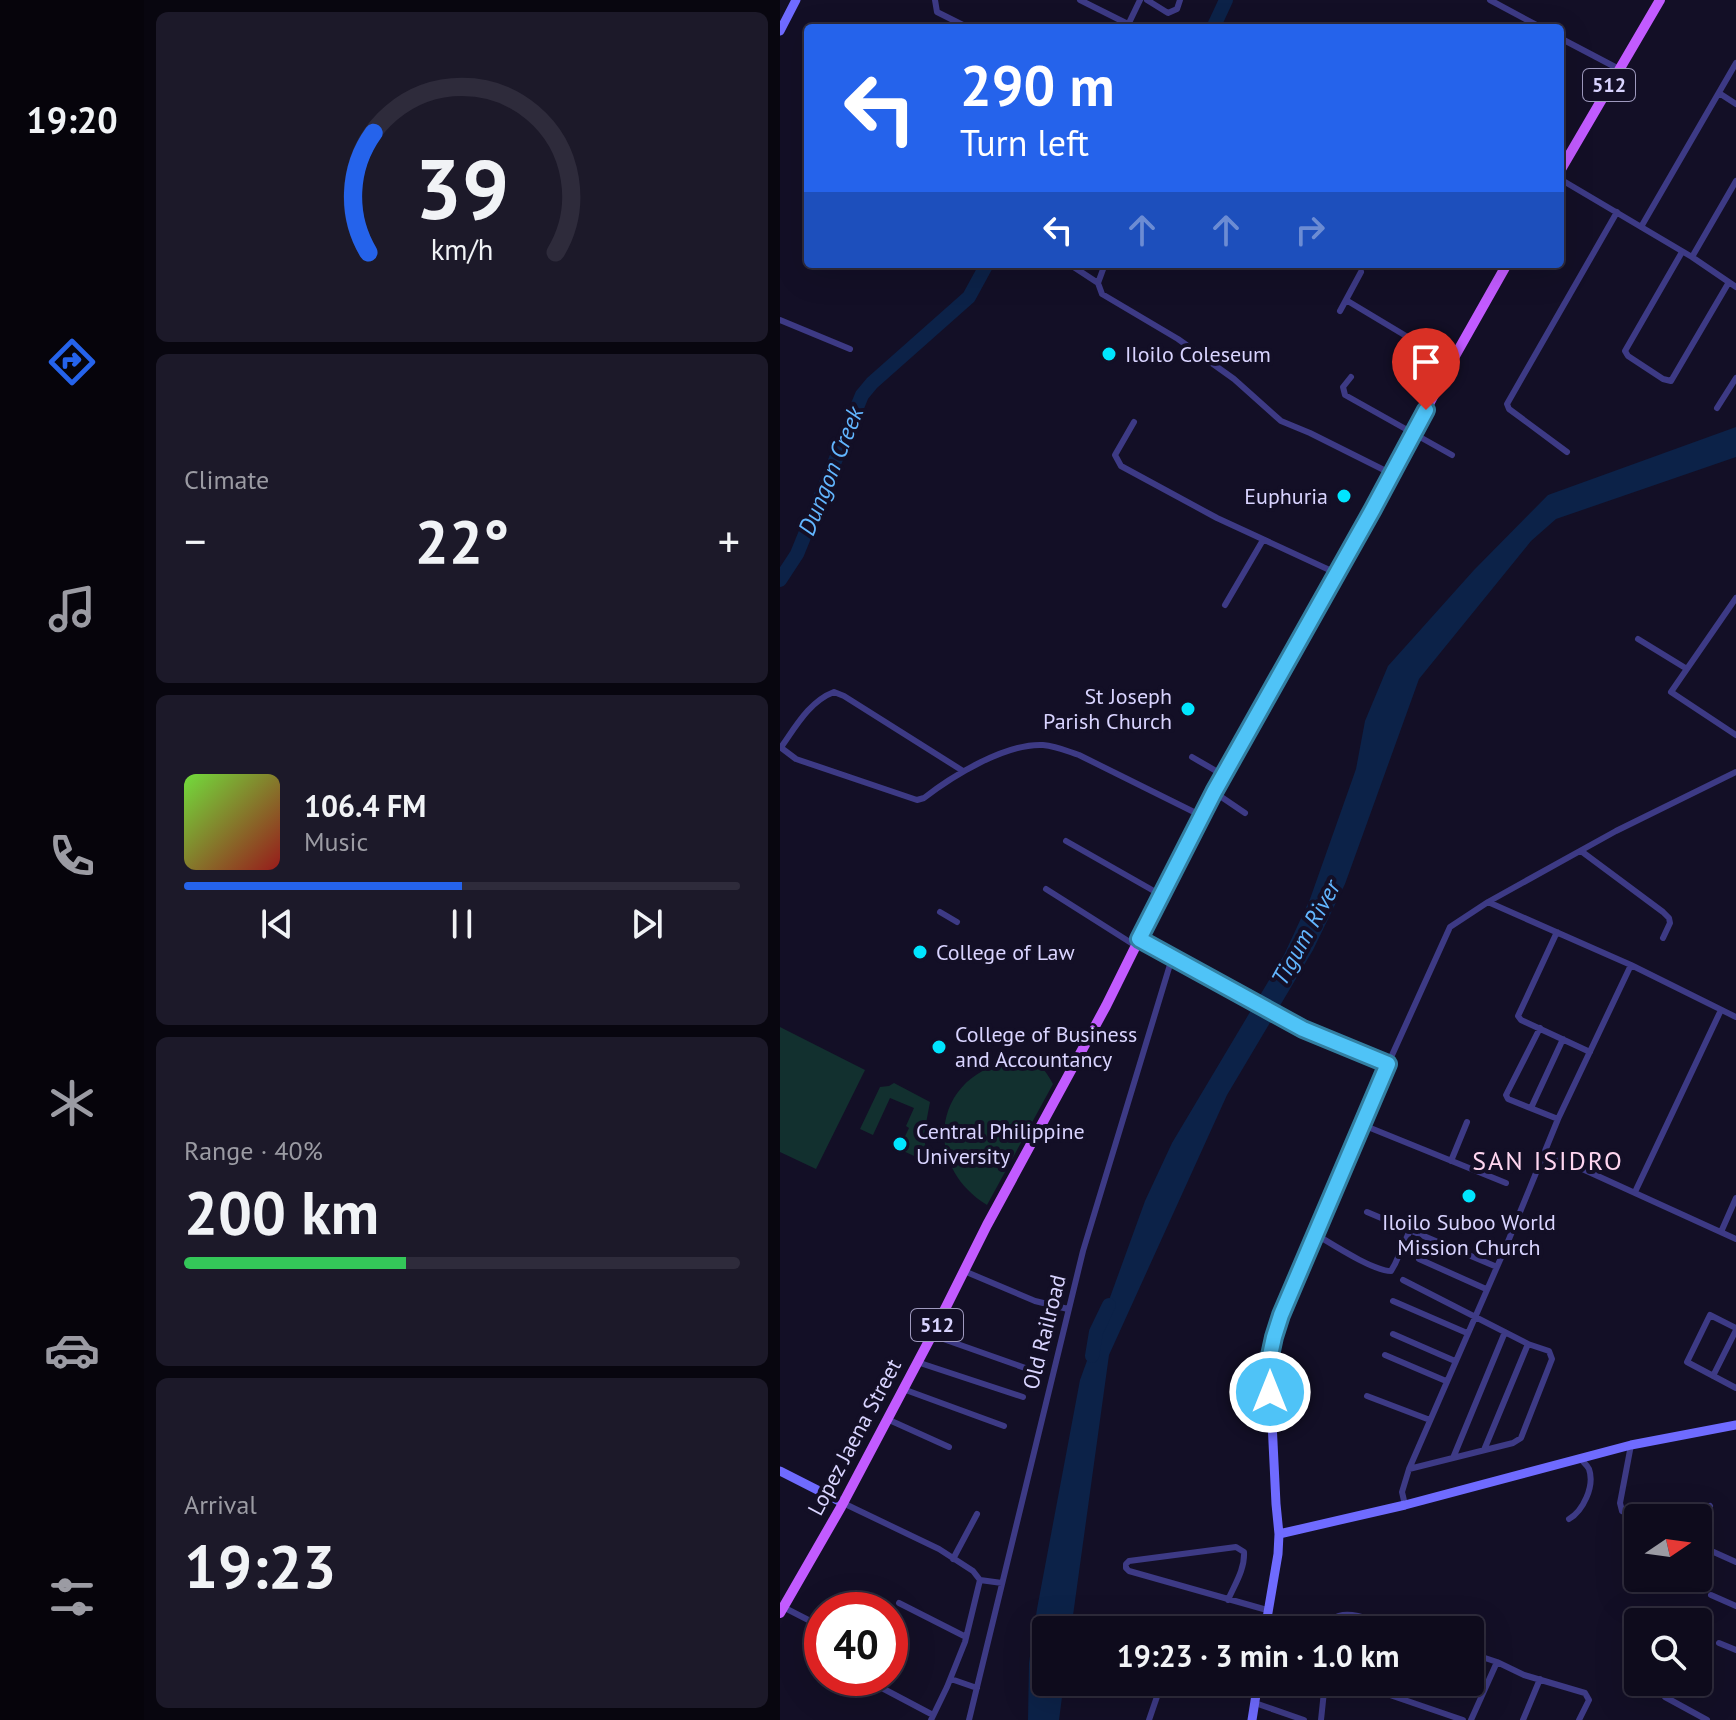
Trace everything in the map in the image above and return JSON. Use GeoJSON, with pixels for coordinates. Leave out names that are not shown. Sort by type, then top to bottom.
{"type":"FeatureCollection","features":[{"type":"Feature","properties":{"kind":"main road","name":"512"},"geometry":{"type":"LineString","coordinates":[[1564,164],[1660,0]]}},
{"type":"Feature","properties":{"kind":"main road","name":"Lopez Jaena Street"},"geometry":{"type":"LineString","coordinates":[[782,1610],[843,1503],[1106,1006],[1214,792],[1505,268]]}},
{"type":"Feature","properties":{"kind":"street"},"geometry":{"type":"LineString","coordinates":[[780,31],[796,0]]}},
{"type":"Feature","properties":{"kind":"street"},"geometry":{"type":"LineString","coordinates":[[935,0],[937,12],[961,24]]}},
{"type":"Feature","properties":{"kind":"street"},"geometry":{"type":"LineString","coordinates":[[1080,0],[1123,24]]}},
{"type":"Feature","properties":{"kind":"street"},"geometry":{"type":"LineString","coordinates":[[1128,24],[1140,0]]}},
{"type":"Feature","properties":{"kind":"street"},"geometry":{"type":"LineString","coordinates":[[1147,0],[1168,13],[1177,9],[1180,0]]}},
{"type":"Feature","properties":{"kind":"street"},"geometry":{"type":"LineString","coordinates":[[1490,0],[1535,24]]}},
{"type":"Feature","properties":{"kind":"street"},"geometry":{"type":"LineString","coordinates":[[1564,40],[1619,69]]}},
{"type":"Feature","properties":{"kind":"street"},"geometry":{"type":"LineString","coordinates":[[1641,227],[1736,63]]}},
{"type":"Feature","properties":{"kind":"street"},"geometry":{"type":"LineString","coordinates":[[1719,93],[1736,104]]}},
{"type":"Feature","properties":{"kind":"street"},"geometry":{"type":"LineString","coordinates":[[1564,181],[1692,257],[1736,287]]}},
{"type":"Feature","properties":{"kind":"street"},"geometry":{"type":"LineString","coordinates":[[1692,257],[1736,181]]}},
{"type":"Feature","properties":{"kind":"street"},"geometry":{"type":"LineString","coordinates":[[1567,452],[1509,409],[1507,404],[1617,212]]}},
{"type":"Feature","properties":{"kind":"street"},"geometry":{"type":"LineString","coordinates":[[1682,252],[1625,351],[1663,379],[1671,381],[1729,282]]}},
{"type":"Feature","properties":{"kind":"street"},"geometry":{"type":"LineString","coordinates":[[1075,268],[1098,283],[1102,294],[1178,339],[1234,379],[1281,421],[1392,474]]}},
{"type":"Feature","properties":{"kind":"street"},"geometry":{"type":"LineString","coordinates":[[1098,283],[1104,268]]}},
{"type":"Feature","properties":{"kind":"street"},"geometry":{"type":"LineString","coordinates":[[1340,311],[1361,272]]}},
{"type":"Feature","properties":{"kind":"street"},"geometry":{"type":"LineString","coordinates":[[1346,300],[1451,363]]}},
{"type":"Feature","properties":{"kind":"street"},"geometry":{"type":"LineString","coordinates":[[780,320],[850,349]]}},
{"type":"Feature","properties":{"kind":"street"},"geometry":{"type":"LineString","coordinates":[[1351,377],[1343,387],[1345,395],[1452,455]]}},
{"type":"Feature","properties":{"kind":"street"},"geometry":{"type":"LineString","coordinates":[[1717,408],[1736,378]]}},
{"type":"Feature","properties":{"kind":"street"},"geometry":{"type":"LineString","coordinates":[[1134,422],[1115,455],[1121,466],[1217,518],[1336,573]]}},
{"type":"Feature","properties":{"kind":"street"},"geometry":{"type":"LineString","coordinates":[[1225,605],[1263,540]]}},
{"type":"Feature","properties":{"kind":"street"},"geometry":{"type":"LineString","coordinates":[[1736,598],[1671,692],[1736,735]]}},
{"type":"Feature","properties":{"kind":"street"},"geometry":{"type":"LineString","coordinates":[[1638,639],[1687,669]]}},
{"type":"Feature","properties":{"kind":"street"},"geometry":{"type":"LineString","coordinates":[[963,771],[834,692],[822,696],[814,704],[781,746],[796,759],[917,800],[963,771],[1007,751],[1039,745],[1059,748],[1202,816]]}},
{"type":"Feature","properties":{"kind":"street"},"geometry":{"type":"LineString","coordinates":[[1192,757],[1224,776]]}},
{"type":"Feature","properties":{"kind":"street"},"geometry":{"type":"LineString","coordinates":[[1266,1616],[1279,1534],[1269,1360],[1274,1337],[1315,1234],[1450,927],[1488,902],[1616,831],[1736,772]]}},
{"type":"Feature","properties":{"kind":"street"},"geometry":{"type":"LineString","coordinates":[[1214,792],[1245,813]]}},
{"type":"Feature","properties":{"kind":"street"},"geometry":{"type":"LineString","coordinates":[[1066,841],[1161,895]]}},
{"type":"Feature","properties":{"kind":"street"},"geometry":{"type":"LineString","coordinates":[[1581,851],[1669,918],[1663,938]]}},
{"type":"Feature","properties":{"kind":"street"},"geometry":{"type":"LineString","coordinates":[[1046,889],[1137,943],[1172,958],[1303,1029],[1388,1064]]}},
{"type":"Feature","properties":{"kind":"street"},"geometry":{"type":"LineString","coordinates":[[1488,902],[1631,965],[1736,1017]]}},
{"type":"Feature","properties":{"kind":"street"},"geometry":{"type":"LineString","coordinates":[[940,912],[957,922]]}},
{"type":"Feature","properties":{"kind":"street"},"geometry":{"type":"LineString","coordinates":[[1557,932],[1518,1016],[1590,1052]]}},
{"type":"Feature","properties":{"kind":"street","name":"Old Railroad"},"geometry":{"type":"LineString","coordinates":[[969,1720],[1083,1251],[1172,958]]}},
{"type":"Feature","properties":{"kind":"street"},"geometry":{"type":"LineString","coordinates":[[1405,1505],[1402,1492],[1409,1469],[1558,1119],[1631,965]]}},
{"type":"Feature","properties":{"kind":"street"},"geometry":{"type":"LineString","coordinates":[[1635,1192],[1721,1010]]}},
{"type":"Feature","properties":{"kind":"street"},"geometry":{"type":"LineString","coordinates":[[1540,1028],[1506,1095],[1508,1099],[1558,1119]]}},
{"type":"Feature","properties":{"kind":"street"},"geometry":{"type":"LineString","coordinates":[[1531,1108],[1563,1039]]}},
{"type":"Feature","properties":{"kind":"street"},"geometry":{"type":"LineString","coordinates":[[1451,1161],[1467,1122]]}},
{"type":"Feature","properties":{"kind":"street"},"geometry":{"type":"LineString","coordinates":[[1363,1125],[1506,1183]]}},
{"type":"Feature","properties":{"kind":"street"},"geometry":{"type":"LineString","coordinates":[[1545,1152],[1736,1239]]}},
{"type":"Feature","properties":{"kind":"street"},"geometry":{"type":"LineString","coordinates":[[1721,1232],[1736,1198]]}},
{"type":"Feature","properties":{"kind":"street"},"geometry":{"type":"LineString","coordinates":[[1367,1212],[1497,1267]]}},
{"type":"Feature","properties":{"kind":"street"},"geometry":{"type":"LineString","coordinates":[[1315,1234],[1384,1271],[1391,1271],[1410,1230]]}},
{"type":"Feature","properties":{"kind":"street"},"geometry":{"type":"LineString","coordinates":[[1419,1259],[1486,1289]]}},
{"type":"Feature","properties":{"kind":"street"},"geometry":{"type":"LineString","coordinates":[[964,1271],[1010,1292],[1068,1309]]}},
{"type":"Feature","properties":{"kind":"street"},"geometry":{"type":"LineString","coordinates":[[1403,1280],[1528,1344],[1549,1351],[1552,1359],[1521,1438],[1513,1443],[1409,1469]]}},
{"type":"Feature","properties":{"kind":"street"},"geometry":{"type":"LineString","coordinates":[[1393,1301],[1467,1333]]}},
{"type":"Feature","properties":{"kind":"street"},"geometry":{"type":"LineString","coordinates":[[1713,1376],[1736,1329],[1710,1315],[1687,1362],[1713,1376],[1736,1388]]}},
{"type":"Feature","properties":{"kind":"street"},"geometry":{"type":"LineString","coordinates":[[1453,1458],[1505,1332]]}},
{"type":"Feature","properties":{"kind":"street"},"geometry":{"type":"LineString","coordinates":[[1393,1334],[1455,1361]]}},
{"type":"Feature","properties":{"kind":"street"},"geometry":{"type":"LineString","coordinates":[[932,1335],[1031,1370]]}},
{"type":"Feature","properties":{"kind":"street"},"geometry":{"type":"LineString","coordinates":[[1484,1450],[1528,1344]]}},
{"type":"Feature","properties":{"kind":"street"},"geometry":{"type":"LineString","coordinates":[[1385,1355],[1446,1381]]}},
{"type":"Feature","properties":{"kind":"street"},"geometry":{"type":"LineString","coordinates":[[917,1362],[1023,1397]]}},
{"type":"Feature","properties":{"kind":"street"},"geometry":{"type":"LineString","coordinates":[[903,1389],[1004,1426]]}},
{"type":"Feature","properties":{"kind":"street"},"geometry":{"type":"LineString","coordinates":[[1367,1396],[1430,1420]]}},
{"type":"Feature","properties":{"kind":"street"},"geometry":{"type":"LineString","coordinates":[[887,1419],[949,1447]]}},
{"type":"Feature","properties":{"kind":"street"},"geometry":{"type":"LineString","coordinates":[[1279,1534],[1405,1505],[1631,1445],[1736,1425]]}},
{"type":"Feature","properties":{"kind":"street"},"geometry":{"type":"LineString","coordinates":[[1624,1512],[1620,1503],[1631,1445]]}},
{"type":"Feature","properties":{"kind":"street"},"geometry":{"type":"LineString","coordinates":[[1569,1519],[1584,1504],[1589,1485],[1589,1469],[1580,1458]]}},
{"type":"Feature","properties":{"kind":"street"},"geometry":{"type":"LineString","coordinates":[[780,1471],[939,1549],[973,1571],[980,1580],[1002,1583]]}},
{"type":"Feature","properties":{"kind":"street"},"geometry":{"type":"LineString","coordinates":[[953,1559],[977,1514]]}},
{"type":"Feature","properties":{"kind":"street"},"geometry":{"type":"LineString","coordinates":[[1228,1600],[1245,1557],[1244,1552],[1236,1547],[1129,1561],[1126,1564],[1129,1571],[1228,1600],[1267,1610]]}},
{"type":"Feature","properties":{"kind":"street"},"geometry":{"type":"LineString","coordinates":[[1712,1551],[1736,1562]]}},
{"type":"Feature","properties":{"kind":"street"},"geometry":{"type":"LineString","coordinates":[[894,1696],[932,1718],[951,1679],[966,1637],[980,1580]]}},
{"type":"Feature","properties":{"kind":"street"},"geometry":{"type":"LineString","coordinates":[[1711,1595],[1736,1606]]}},
{"type":"Feature","properties":{"kind":"street"},"geometry":{"type":"LineString","coordinates":[[908,1608],[966,1637]]}},
{"type":"Feature","properties":{"kind":"street"},"geometry":{"type":"LineString","coordinates":[[782,1610],[804,1619]]}},
{"type":"Feature","properties":{"kind":"street"},"geometry":{"type":"LineString","coordinates":[[1337,1616],[1349,1613],[1358,1616]]}},
{"type":"Feature","properties":{"kind":"street"},"geometry":{"type":"LineString","coordinates":[[1719,1643],[1736,1650]]}},
{"type":"Feature","properties":{"kind":"street"},"geometry":{"type":"LineString","coordinates":[[1484,1658],[1511,1670],[1585,1693],[1589,1700],[1579,1720]]}},
{"type":"Feature","properties":{"kind":"street"},"geometry":{"type":"LineString","coordinates":[[1484,1689],[1497,1662]]}},
{"type":"Feature","properties":{"kind":"street"},"geometry":{"type":"LineString","coordinates":[[951,1679],[977,1688]]}},
{"type":"Feature","properties":{"kind":"street"},"geometry":{"type":"LineString","coordinates":[[1523,1720],[1540,1679]]}},
{"type":"Feature","properties":{"kind":"street"},"geometry":{"type":"LineString","coordinates":[[1149,1720],[1157,1696]]}},
{"type":"Feature","properties":{"kind":"street"},"geometry":{"type":"LineString","coordinates":[[1252,1720],[1256,1696]]}},
{"type":"Feature","properties":{"kind":"street"},"geometry":{"type":"LineString","coordinates":[[1321,1720],[1324,1696]]}},
{"type":"Feature","properties":{"kind":"street"},"geometry":{"type":"LineString","coordinates":[[1393,1696],[1463,1720]]}},
{"type":"Feature","properties":{"kind":"street"},"geometry":{"type":"LineString","coordinates":[[1471,1720],[1481,1696]]}},
{"type":"Feature","properties":{"kind":"street"},"geometry":{"type":"LineString","coordinates":[[1665,1697],[1707,1720]]}},
{"type":"Feature","properties":{"kind":"street"},"geometry":{"type":"LineString","coordinates":[[1255,1703],[1304,1720]]}},
{"type":"Feature","properties":{"kind":"green space"},"geometry":{"type":"Polygon","coordinates":[[[780,1027],[865,1070],[816,1169],[780,1152],[780,1027]]]}},
{"type":"Feature","properties":{"kind":"green space"},"geometry":{"type":"Polygon","coordinates":[[[1013,1061],[1038,1065],[1053,1084],[987,1205],[966,1188],[952,1167],[945,1145],[945,1122],[952,1101],[966,1083],[986,1069],[1013,1061]]]}},
{"type":"Feature","properties":{"kind":"green space"},"geometry":{"type":"Polygon","coordinates":[[[894,1083],[930,1102],[924,1134],[927,1162],[899,1149],[914,1108],[890,1098],[873,1135],[860,1129],[880,1087],[894,1083]]]}},
{"type":"Feature","properties":{"kind":"water"},"geometry":{"type":"Polygon","coordinates":[[[1736,427],[1736,457],[1556,519],[1531,541],[1419,679],[1345,884],[1313,950],[1227,1095],[1109,1355],[1073,1616],[1036,1616],[1080,1380],[1145,1201],[1172,1143],[1284,955],[1310,899],[1356,769],[1365,721],[1388,666],[1474,570],[1548,495],[1736,427]]]}},
{"type":"Feature","properties":{"kind":"water"},"geometry":{"type":"Polygon","coordinates":[[[1032,1643],[1032,1696],[1062,1696],[1059,1720],[1028,1720],[1032,1643]]]}},
{"type":"Feature","properties":{"kind":"waterway","name":"Dungon Creek"},"geometry":{"type":"LineString","coordinates":[[1215,24],[1226,0]]}},
{"type":"Feature","properties":{"kind":"waterway","name":"Dungon Creek"},"geometry":{"type":"LineString","coordinates":[[780,580],[797,554],[862,395],[969,297],[985,268]]}},
{"type":"Feature","properties":{"kind":"waterway","name":"Tigum River"},"geometry":{"type":"LineString","coordinates":[[1092,1356],[1096,1332],[1109,1305]]}},
{"type":"Feature","properties":{"kind":"place","name":"Iloilo Coleseum"},"geometry":{"type":"Point","coordinates":[1109,354]}},
{"type":"Feature","properties":{"kind":"place","name":"Euphuria"},"geometry":{"type":"Point","coordinates":[1344,496]}},
{"type":"Feature","properties":{"kind":"place","name":"St Joseph Parish Church"},"geometry":{"type":"Point","coordinates":[1188,709]}},
{"type":"Feature","properties":{"kind":"place","name":"College of Law"},"geometry":{"type":"Point","coordinates":[920,952]}},
{"type":"Feature","properties":{"kind":"place","name":"College of Business and Accountancy"},"geometry":{"type":"Point","coordinates":[939,1047]}},
{"type":"Feature","properties":{"kind":"place","name":"Central Philippine University"},"geometry":{"type":"Point","coordinates":[900,1144]}},
{"type":"Feature","properties":{"kind":"place","name":"Iloilo Suboo World Mission Church"},"geometry":{"type":"Point","coordinates":[1469,1196]}},
{"type":"Feature","properties":{"kind":"district","name":"SAN ISIDRO"},"geometry":{"type":"Point","coordinates":[1548,1161]}},
{"type":"Feature","properties":{"kind":"route"},"geometry":{"type":"LineString","coordinates":[[1270,1392],[1269,1360],[1281,1315],[1388,1064],[1303,1029],[1139,939],[1214,792],[1426,410]]}}]}
